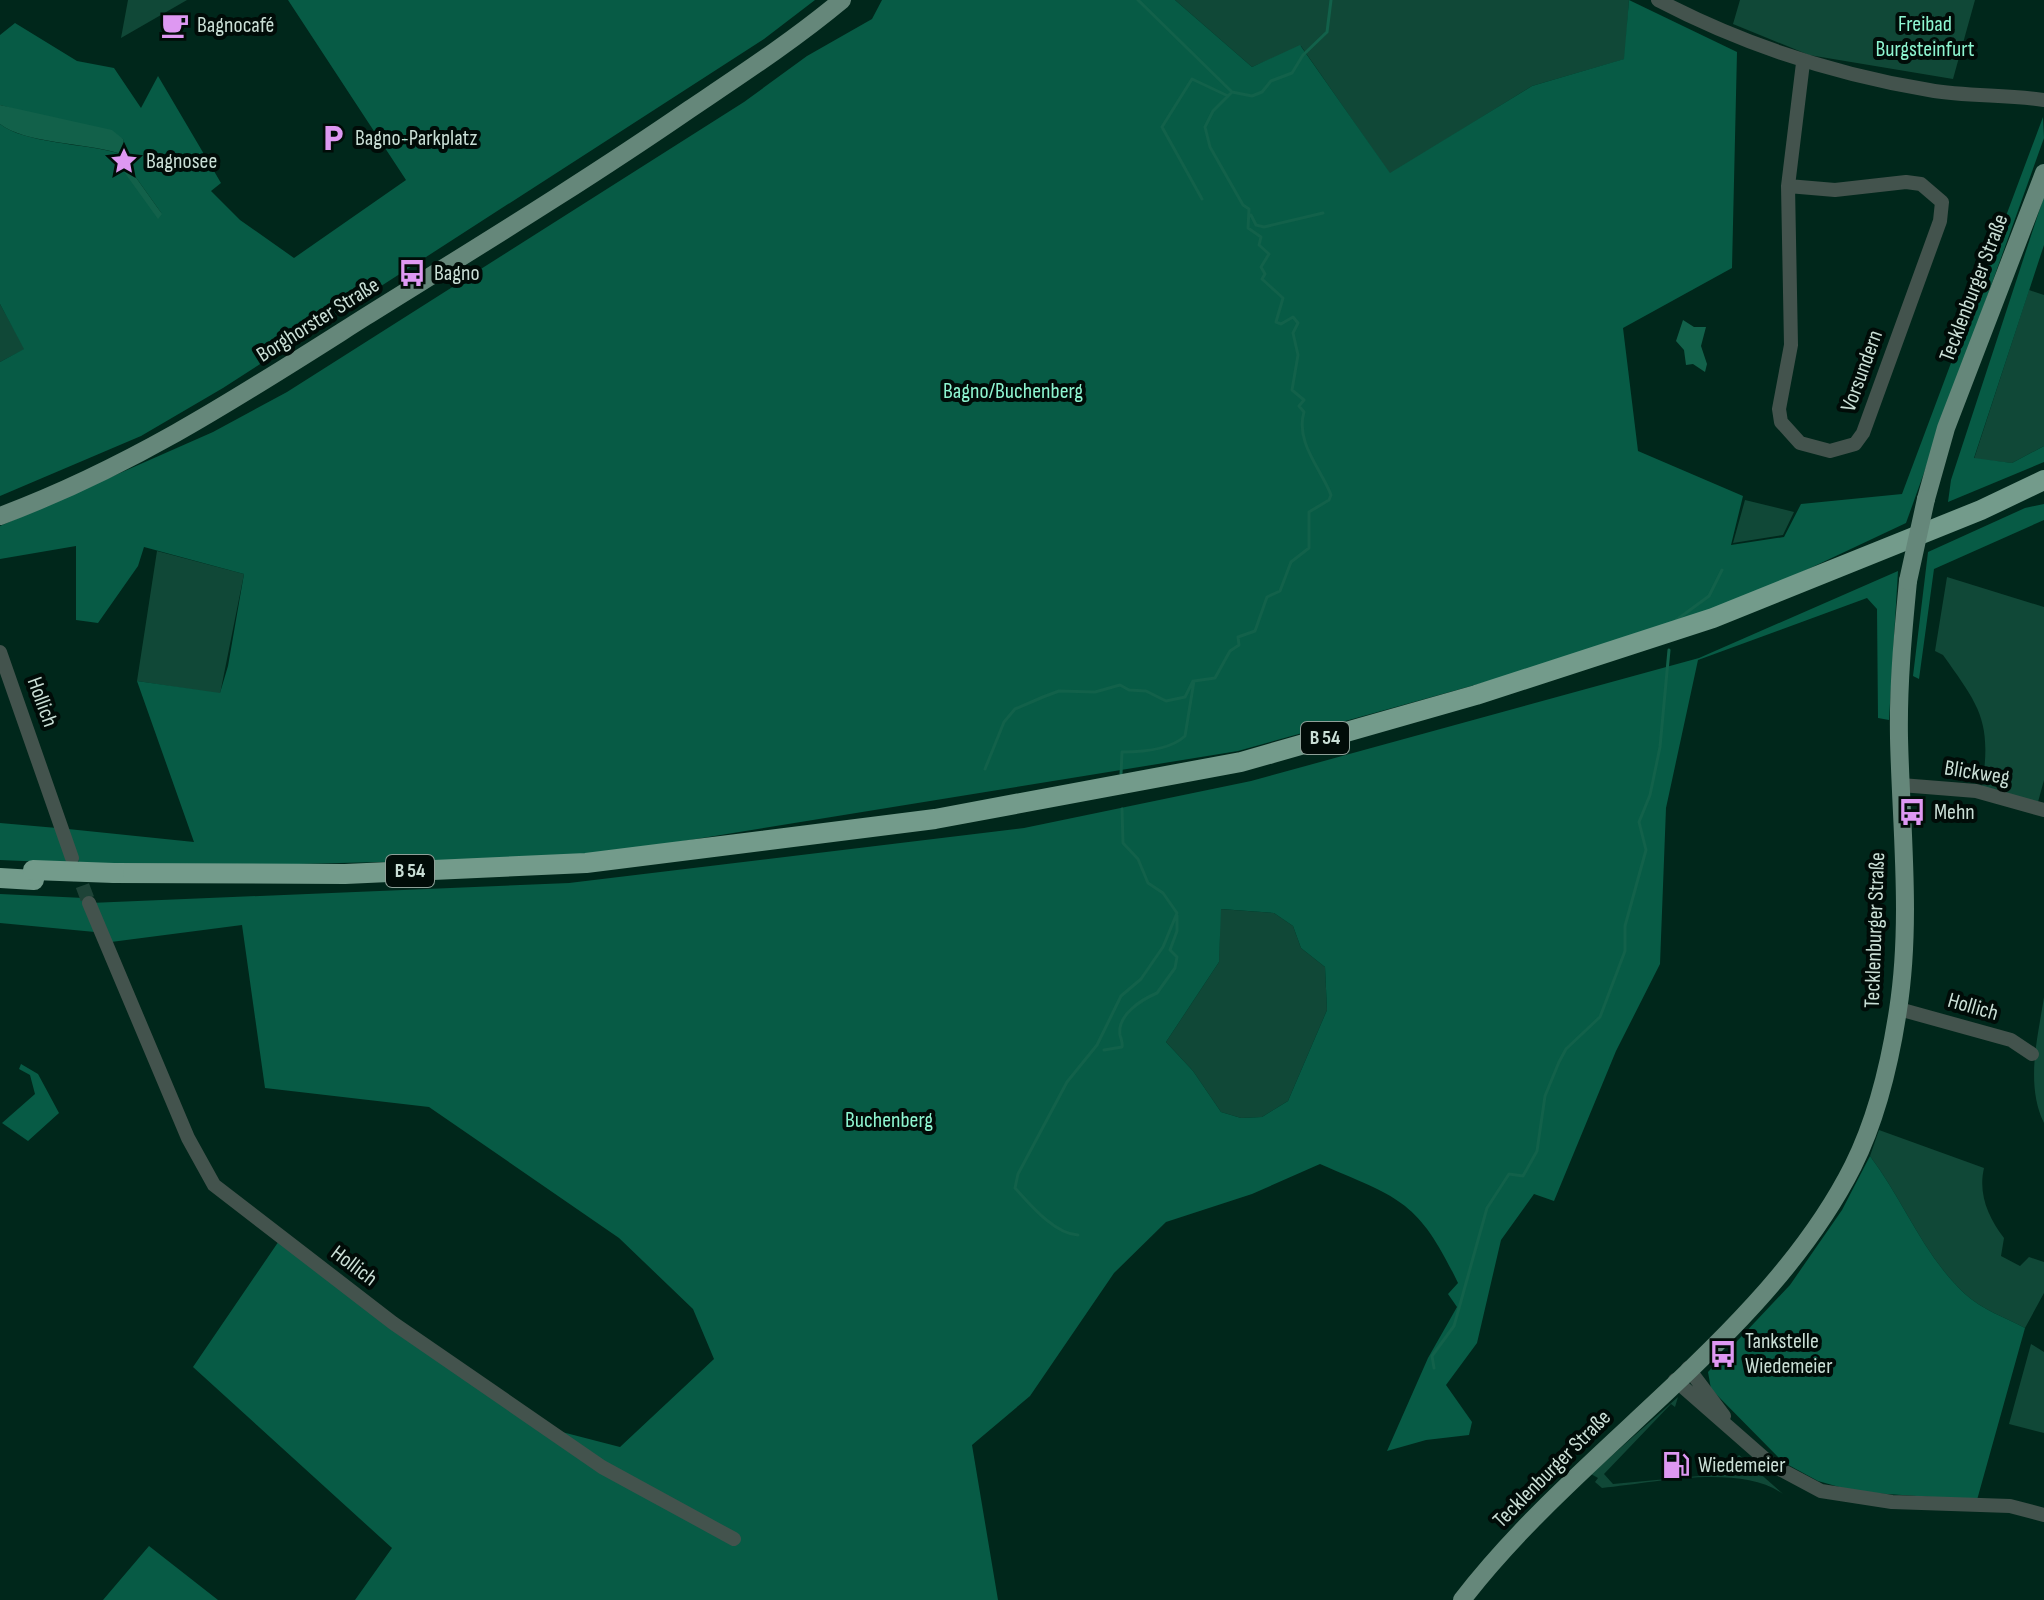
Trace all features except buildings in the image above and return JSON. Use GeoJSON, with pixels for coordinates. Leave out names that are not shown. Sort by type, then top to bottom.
{"type":"FeatureCollection","features":[{"type":"Feature","properties":{"kind":"highway","name":"B 54"},"geometry":{"type":"LineString","coordinates":[[115,878],[345,874],[586,863],[935,819],[1241,762],[1476,695],[1713,618],[1981,510],[2044,480]]}},
{"type":"Feature","properties":{"kind":"highway","name":"B 54"},"geometry":{"type":"LineString","coordinates":[[0,878],[34,875],[347,883],[586,872],[775,852],[936,828],[1243,770],[1480,704],[1717,629],[1984,519],[2044,490]]}},
{"type":"Feature","properties":{"kind":"highway","name":"B 54"},"geometry":{"type":"LineString","coordinates":[[0,868],[34,875]]}},
{"type":"Feature","properties":{"kind":"main road","name":"Borghorster Straße"},"geometry":{"type":"LineString","coordinates":[[0,516],[104,474],[209,417],[607,165],[788,43],[842,0]]}},
{"type":"Feature","properties":{"kind":"main road","name":"Tecklenburger Straße"},"geometry":{"type":"LineString","coordinates":[[1462,1600],[1529,1523],[1751,1306],[1814,1231],[1853,1166],[1872,1121],[1899,1009],[1904,895],[1901,656],[1908,581],[1946,428],[2044,173]]}},
{"type":"Feature","properties":{"kind":"street"},"geometry":{"type":"LineString","coordinates":[[1658,0],[1695,20],[1803,63],[1931,91],[2044,100]]}},
{"type":"Feature","properties":{"kind":"street","name":"Vorsundern"},"geometry":{"type":"LineString","coordinates":[[1788,186],[1835,190],[1906,182],[1921,184],[1942,202],[1940,221],[1863,433],[1855,444],[1830,451],[1800,443],[1781,422],[1779,409],[1791,345],[1788,186],[1789,157],[1803,63]]}},
{"type":"Feature","properties":{"kind":"street","name":"Hollich"},"geometry":{"type":"LineString","coordinates":[[0,652],[72,858]]}},
{"type":"Feature","properties":{"kind":"street","name":"Blickweg"},"geometry":{"type":"LineString","coordinates":[[1901,785],[1976,791],[2044,810]]}},
{"type":"Feature","properties":{"kind":"street","name":"Hollich"},"geometry":{"type":"LineString","coordinates":[[89,903],[188,1138],[214,1185],[393,1323],[602,1467],[734,1539]]}},
{"type":"Feature","properties":{"kind":"street","name":"Hollich"},"geometry":{"type":"LineString","coordinates":[[1899,1009],[2011,1040],[2032,1054]]}},
{"type":"Feature","properties":{"kind":"street"},"geometry":{"type":"LineString","coordinates":[[1682,1374],[1734,1430],[1772,1465],[1821,1491],[1892,1502],[2010,1506],[2044,1515]]}},
{"type":"Feature","properties":{"kind":"green space"},"geometry":{"type":"Polygon","coordinates":[[[128,0],[187,0],[121,38],[128,0]]]}},
{"type":"Feature","properties":{"kind":"green space"},"geometry":{"type":"Polygon","coordinates":[[[288,0],[815,0],[764,39],[223,388],[141,436],[0,496],[0,362],[24,349],[0,304],[0,124],[39,139],[118,153],[123,169],[162,214],[127,165],[123,139],[0,105],[0,35],[15,23],[77,61],[114,68],[141,108],[158,76],[221,183],[211,191],[240,220],[294,258],[406,180],[288,0]]]}},
{"type":"Feature","properties":{"kind":"green space","name":"Bagno/Buchenberg"},"geometry":{"type":"Polygon","coordinates":[[[882,0],[1175,0],[1252,67],[1300,45],[1390,173],[1532,86],[1624,59],[1629,0],[1737,52],[1732,268],[1623,328],[1638,451],[1743,496],[1731,545],[1784,537],[1801,504],[1902,494],[2043,117],[2044,138],[1906,523],[1753,595],[1611,647],[1238,751],[585,857],[260,865],[79,863],[68,829],[194,842],[137,681],[220,693],[228,666],[244,574],[144,547],[138,566],[98,623],[76,620],[76,546],[0,559],[0,526],[213,432],[287,392],[744,102],[807,56],[872,19],[882,0]]]}},
{"type":"Feature","properties":{"kind":"green space"},"geometry":{"type":"Polygon","coordinates":[[[1175,0],[1629,0],[1625,59],[1532,86],[1390,174],[1301,46],[1252,67],[1175,0]]]}},
{"type":"Feature","properties":{"kind":"green space","name":"Freibad Burgsteinfurt"},"geometry":{"type":"Polygon","coordinates":[[[1740,0],[1975,0],[1953,79],[1809,55],[1733,24],[1740,0]]]}},
{"type":"Feature","properties":{"kind":"green space"},"geometry":{"type":"Polygon","coordinates":[[[2044,196],[2044,245],[1974,458],[2012,463],[2044,446],[2044,462],[1948,502],[1951,480],[2044,196]]]}},
{"type":"Feature","properties":{"kind":"green space"},"geometry":{"type":"Polygon","coordinates":[[[2029,290],[2044,295],[2044,446],[2012,463],[1974,459],[2029,290]]]}},
{"type":"Feature","properties":{"kind":"green space"},"geometry":{"type":"Polygon","coordinates":[[[0,304],[25,349],[0,362],[0,304]]]}},
{"type":"Feature","properties":{"kind":"green space"},"geometry":{"type":"Polygon","coordinates":[[[1745,500],[1794,512],[1783,535],[1733,543],[1745,500]]]}},
{"type":"Feature","properties":{"kind":"green space"},"geometry":{"type":"Polygon","coordinates":[[[2044,504],[2044,520],[1934,569],[1919,679],[1913,676],[1928,552],[2025,508],[2044,504]]]}},
{"type":"Feature","properties":{"kind":"green space"},"geometry":{"type":"Polygon","coordinates":[[[157,551],[244,574],[220,694],[137,681],[157,551]]]}},
{"type":"Feature","properties":{"kind":"green space","name":"Buchenberg"},"geometry":{"type":"Polygon","coordinates":[[[1898,571],[1889,720],[1878,718],[1877,609],[1867,598],[1698,660],[1666,808],[1660,964],[1616,1051],[1554,1201],[1534,1194],[1501,1240],[1477,1343],[1446,1385],[1472,1422],[1469,1435],[1426,1440],[1387,1451],[1428,1358],[1457,1307],[1448,1294],[1458,1283],[1444,1255],[1418,1218],[1389,1195],[1320,1164],[1252,1194],[1166,1222],[1114,1273],[1030,1396],[972,1445],[998,1600],[355,1600],[392,1548],[193,1367],[283,1235],[393,1323],[562,1432],[620,1447],[714,1359],[693,1309],[619,1238],[429,1107],[265,1088],[242,925],[111,942],[90,903],[569,883],[1024,828],[1251,781],[1699,658],[1898,571]],[[1221,909],[1219,962],[1166,1042],[1193,1071],[1221,1112],[1241,1118],[1262,1117],[1288,1101],[1327,1010],[1325,967],[1301,948],[1293,926],[1274,913],[1221,909]]]}},
{"type":"Feature","properties":{"kind":"green space"},"geometry":{"type":"Polygon","coordinates":[[[1947,577],[2044,607],[2044,780],[2038,802],[1982,787],[1985,746],[1980,716],[1956,673],[1943,655],[1935,651],[1947,577]]]}},
{"type":"Feature","properties":{"kind":"green space"},"geometry":{"type":"Polygon","coordinates":[[[0,823],[57,828],[70,863],[0,860],[0,823]]]}},
{"type":"Feature","properties":{"kind":"green space"},"geometry":{"type":"Polygon","coordinates":[[[0,894],[84,898],[95,932],[0,923],[0,894]]]}},
{"type":"Feature","properties":{"kind":"green space"},"geometry":{"type":"Polygon","coordinates":[[[1220,909],[1274,913],[1293,926],[1301,948],[1325,967],[1327,1010],[1288,1101],[1262,1117],[1241,1118],[1221,1112],[1193,1071],[1166,1042],[1219,962],[1220,909]]]}},
{"type":"Feature","properties":{"kind":"green space"},"geometry":{"type":"Polygon","coordinates":[[[2044,997],[2044,1123],[2038,1108],[2034,1077],[2044,997]]]}},
{"type":"Feature","properties":{"kind":"green space"},"geometry":{"type":"Polygon","coordinates":[[[21,1064],[38,1074],[59,1113],[28,1141],[2,1123],[35,1094],[30,1075],[19,1069],[21,1064]]]}},
{"type":"Feature","properties":{"kind":"green space"},"geometry":{"type":"Polygon","coordinates":[[[1879,1130],[1984,1168],[1982,1187],[1986,1205],[2004,1238],[2001,1256],[2020,1266],[2029,1257],[2044,1262],[2044,1293],[2025,1328],[1971,1299],[1937,1262],[1870,1156],[1879,1130]]]}},
{"type":"Feature","properties":{"kind":"green space"},"geometry":{"type":"Polygon","coordinates":[[[1870,1156],[1925,1245],[1950,1279],[1978,1304],[2025,1328],[1977,1500],[1857,1492],[1818,1481],[1783,1462],[1711,1389],[1708,1372],[1790,1285],[1842,1210],[1870,1156]]]}},
{"type":"Feature","properties":{"kind":"green space"},"geometry":{"type":"Polygon","coordinates":[[[2031,1344],[2044,1352],[2044,1433],[2009,1424],[2031,1344]]]}},
{"type":"Feature","properties":{"kind":"green space"},"geometry":{"type":"Polygon","coordinates":[[[1678,1397],[1675,1407],[1671,1404],[1604,1474],[1613,1484],[1721,1474],[1739,1455],[1783,1494],[1744,1479],[1720,1477],[1602,1488],[1595,1482],[1598,1478],[1591,1474],[1678,1397]]]}},
{"type":"Feature","properties":{"kind":"green space"},"geometry":{"type":"Polygon","coordinates":[[[149,1546],[218,1600],[103,1600],[149,1546]]]}},
{"type":"Feature","properties":{"kind":"shaded area","name":"Bagnosee"},"geometry":{"type":"Polygon","coordinates":[[[0,105],[112,130],[123,139],[127,165],[162,214],[158,219],[122,169],[118,153],[39,139],[10,130],[0,124],[0,105]]]}},
{"type":"Feature","properties":{"kind":"shaded area"},"geometry":{"type":"Polygon","coordinates":[[[1683,320],[1694,327],[1706,327],[1701,346],[1707,364],[1705,372],[1693,364],[1686,365],[1684,350],[1676,341],[1683,320]]]}},
{"type":"Feature","properties":{"kind":"waterway"},"geometry":{"type":"LineString","coordinates":[[1138,0],[1232,92]]}},
{"type":"Feature","properties":{"kind":"waterway"},"geometry":{"type":"LineString","coordinates":[[1121,774],[1122,752],[1163,747],[1185,736],[1194,681],[1215,678],[1230,651],[1239,645],[1238,637],[1255,631],[1267,597],[1280,591],[1291,562],[1309,548],[1309,512],[1329,500],[1331,495],[1306,445],[1302,423],[1304,412],[1299,406],[1304,400],[1292,390],[1298,355],[1293,333],[1298,323],[1293,317],[1281,324],[1276,322],[1283,298],[1262,279],[1265,274],[1261,267],[1269,254],[1259,245],[1261,237],[1248,228],[1249,209],[1243,205],[1210,147],[1205,127],[1213,111],[1232,92],[1252,96],[1262,92],[1271,81],[1292,73],[1303,55],[1327,32],[1331,0]]}},
{"type":"Feature","properties":{"kind":"waterway"},"geometry":{"type":"LineString","coordinates":[[1202,199],[1162,127],[1192,79],[1228,96]]}},
{"type":"Feature","properties":{"kind":"waterway"},"geometry":{"type":"LineString","coordinates":[[1251,215],[1256,225],[1264,227],[1323,213]]}},
{"type":"Feature","properties":{"kind":"waterway"},"geometry":{"type":"LineString","coordinates":[[1675,621],[1709,596],[1722,570]]}},
{"type":"Feature","properties":{"kind":"waterway"},"geometry":{"type":"LineString","coordinates":[[1434,1368],[1432,1356],[1454,1326],[1487,1208],[1509,1174],[1523,1176],[1537,1151],[1545,1096],[1559,1062],[1566,1049],[1600,1017],[1625,951],[1625,926],[1646,850],[1639,822],[1650,795],[1660,747],[1669,650]]}},
{"type":"Feature","properties":{"kind":"waterway"},"geometry":{"type":"LineString","coordinates":[[985,769],[1004,722],[1015,709],[1043,697],[1059,691],[1095,692],[1120,685],[1129,690],[1146,691],[1166,701],[1185,697],[1193,681]]}},
{"type":"Feature","properties":{"kind":"waterway"},"geometry":{"type":"LineString","coordinates":[[1078,1235],[1051,1224],[1015,1188],[1018,1174],[1067,1082],[1097,1045],[1121,996],[1141,979],[1163,947],[1177,913],[1163,893],[1148,883],[1138,859],[1123,843],[1122,809]]}},
{"type":"Feature","properties":{"kind":"waterway"},"geometry":{"type":"LineString","coordinates":[[1104,1050],[1122,1047],[1120,1027],[1127,1014],[1138,1003],[1157,993],[1175,968],[1177,957],[1170,950],[1177,931],[1177,915]]}},
{"type":"Feature","properties":{"kind":"tunnel"},"geometry":{"type":"LineString","coordinates":[[75,866],[89,903]]}},
{"type":"Feature","properties":{"kind":"place","name":"Bagnocafé"},"geometry":{"type":"Point","coordinates":[175,25]}},
{"type":"Feature","properties":{"kind":"place","name":"Bagno-Parkplatz"},"geometry":{"type":"Point","coordinates":[333,138]}},
{"type":"Feature","properties":{"kind":"place","name":"Bagnosee"},"geometry":{"type":"Point","coordinates":[124,161]}},
{"type":"Feature","properties":{"kind":"place","name":"Bagno"},"geometry":{"type":"Point","coordinates":[412,273]}},
{"type":"Feature","properties":{"kind":"place","name":"Mehn"},"geometry":{"type":"Point","coordinates":[1912,812]}},
{"type":"Feature","properties":{"kind":"place","name":"Tankstelle Wiedemeier"},"geometry":{"type":"Point","coordinates":[1723,1354]}},
{"type":"Feature","properties":{"kind":"place","name":"Wiedemeier"},"geometry":{"type":"Point","coordinates":[1676,1465]}}]}
